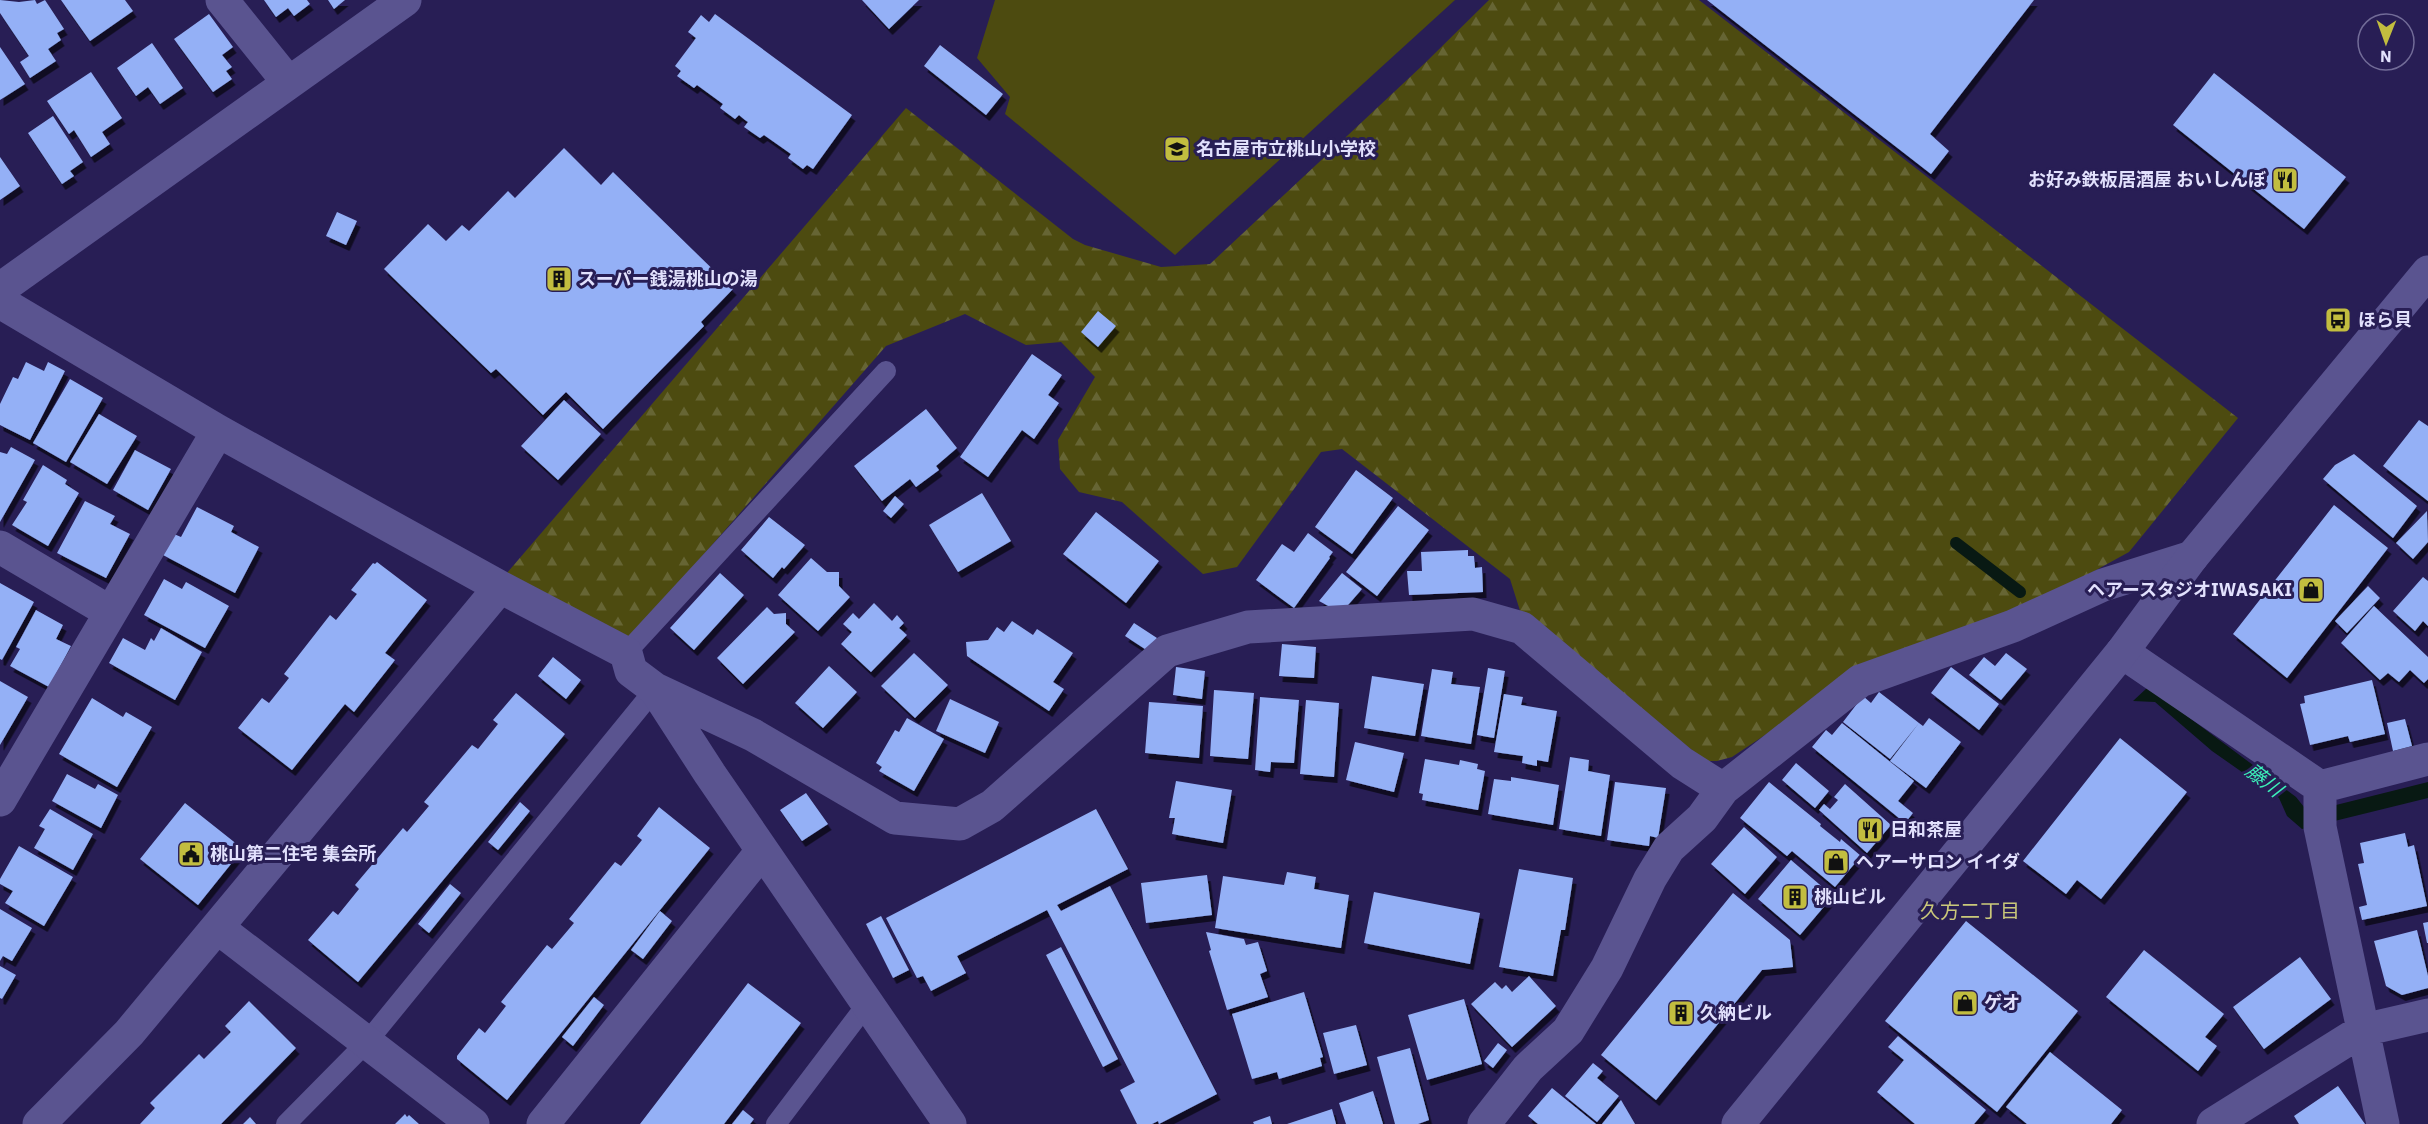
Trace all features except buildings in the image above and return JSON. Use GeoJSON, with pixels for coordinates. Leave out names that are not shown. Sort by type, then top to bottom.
{"type":"FeatureCollection","features":[{"type":"Feature","properties":{"kind":"street"},"geometry":{"type":"LineString","coordinates":[[222,0],[288,82]]}},
{"type":"Feature","properties":{"kind":"street"},"geometry":{"type":"LineString","coordinates":[[0,289],[405,0]]}},
{"type":"Feature","properties":{"kind":"street"},"geometry":{"type":"LineString","coordinates":[[1738,1124],[2122,652],[2192,557],[2428,272]]}},
{"type":"Feature","properties":{"kind":"street"},"geometry":{"type":"LineString","coordinates":[[0,302],[218,431],[500,587],[626,652],[631,670],[656,689],[753,735],[896,818],[960,824],[993,806],[1167,651],[1248,627],[1473,614],[1522,628],[1682,764],[1723,789]]}},
{"type":"Feature","properties":{"kind":"street"},"geometry":{"type":"LineString","coordinates":[[4,786],[111,612],[218,431]]}},
{"type":"Feature","properties":{"kind":"street"},"geometry":{"type":"LineString","coordinates":[[0,547],[111,612]]}},
{"type":"Feature","properties":{"kind":"street"},"geometry":{"type":"LineString","coordinates":[[1484,1124],[1528,1068],[1568,1031],[1606,968],[1650,879],[1669,848],[1702,818],[1723,789],[1860,681],[2013,626],[2103,585],[2192,557]]}},
{"type":"Feature","properties":{"kind":"street"},"geometry":{"type":"LineString","coordinates":[[39,1124],[129,1033],[500,587]]}},
{"type":"Feature","properties":{"kind":"street"},"geometry":{"type":"LineString","coordinates":[[2122,652],[2320,807],[2363,1030],[2384,1124]]}},
{"type":"Feature","properties":{"kind":"street"},"geometry":{"type":"LineString","coordinates":[[656,689],[762,851],[950,1124]]}},
{"type":"Feature","properties":{"kind":"street"},"geometry":{"type":"LineString","coordinates":[[2320,807],[2428,759]]}},
{"type":"Feature","properties":{"kind":"street"},"geometry":{"type":"LineString","coordinates":[[543,1124],[762,851]]}},
{"type":"Feature","properties":{"kind":"street"},"geometry":{"type":"LineString","coordinates":[[218,928],[473,1124]]}},
{"type":"Feature","properties":{"kind":"street"},"geometry":{"type":"LineString","coordinates":[[2213,1124],[2363,1030],[2428,1015]]}},
{"type":"Feature","properties":{"kind":"lane"},"geometry":{"type":"LineString","coordinates":[[626,652],[886,371]]}},
{"type":"Feature","properties":{"kind":"lane"},"geometry":{"type":"LineString","coordinates":[[286,1124],[367,1042],[656,689]]}},
{"type":"Feature","properties":{"kind":"lane"},"geometry":{"type":"LineString","coordinates":[[776,1124],[867,1004]]}},
{"type":"Feature","properties":{"kind":"green space","name":"名古屋市立桃山小学校"},"geometry":{"type":"Polygon","coordinates":[[[995,0],[1455,0],[1175,255],[1005,114],[1010,97],[977,58],[995,0]]]}},
{"type":"Feature","properties":{"kind":"green space"},"geometry":{"type":"Polygon","coordinates":[[[1489,0],[1699,0],[2238,418],[2129,552],[2025,609],[1874,662],[1732,757],[1717,761],[1706,761],[1522,617],[1510,579],[1342,449],[1321,452],[1237,567],[1203,574],[1122,502],[1079,492],[1060,469],[1058,440],[1095,377],[1061,342],[1026,345],[965,314],[886,346],[628,641],[507,573],[906,108],[1073,239],[1085,245],[1161,267],[1210,264],[1424,64],[1489,0]]]}},
{"type":"Feature","properties":{"kind":"water"},"geometry":{"type":"Polygon","coordinates":[[[2148,687],[2296,797],[2308,812],[2428,782],[2428,798],[2302,829],[2287,816],[2279,798],[2212,751],[2155,702],[2133,701],[2148,687]]]}},
{"type":"Feature","properties":{"kind":"waterway","name":"藤川"},"geometry":{"type":"LineString","coordinates":[[1956,543],[2020,592]]}},
{"type":"Feature","properties":{"kind":"place","name":"名古屋市立桃山小学校"},"geometry":{"type":"Point","coordinates":[1177,149]}},
{"type":"Feature","properties":{"kind":"place","name":"お好み鉄板居酒屋 おいしんぼ"},"geometry":{"type":"Point","coordinates":[2285,180]}},
{"type":"Feature","properties":{"kind":"place","name":"スーパー銭湯桃山の湯"},"geometry":{"type":"Point","coordinates":[559,279]}},
{"type":"Feature","properties":{"kind":"place","name":"ほら貝"},"geometry":{"type":"Point","coordinates":[2338,320]}},
{"type":"Feature","properties":{"kind":"place","name":"ヘアースタジオIWASAKI"},"geometry":{"type":"Point","coordinates":[2311,590]}},
{"type":"Feature","properties":{"kind":"place","name":"日和茶屋"},"geometry":{"type":"Point","coordinates":[1870,830]}},
{"type":"Feature","properties":{"kind":"place","name":"桃山第二住宅 集会所"},"geometry":{"type":"Point","coordinates":[191,854]}},
{"type":"Feature","properties":{"kind":"place","name":"ヘアーサロン イイダ"},"geometry":{"type":"Point","coordinates":[1836,862]}},
{"type":"Feature","properties":{"kind":"place","name":"桃山ビル"},"geometry":{"type":"Point","coordinates":[1795,897]}},
{"type":"Feature","properties":{"kind":"place","name":"ゲオ"},"geometry":{"type":"Point","coordinates":[1965,1003]}},
{"type":"Feature","properties":{"kind":"place","name":"久納ビル"},"geometry":{"type":"Point","coordinates":[1681,1013]}},
{"type":"Feature","properties":{"kind":"district","name":"久方二丁目"},"geometry":{"type":"Point","coordinates":[1970,911]}}]}
